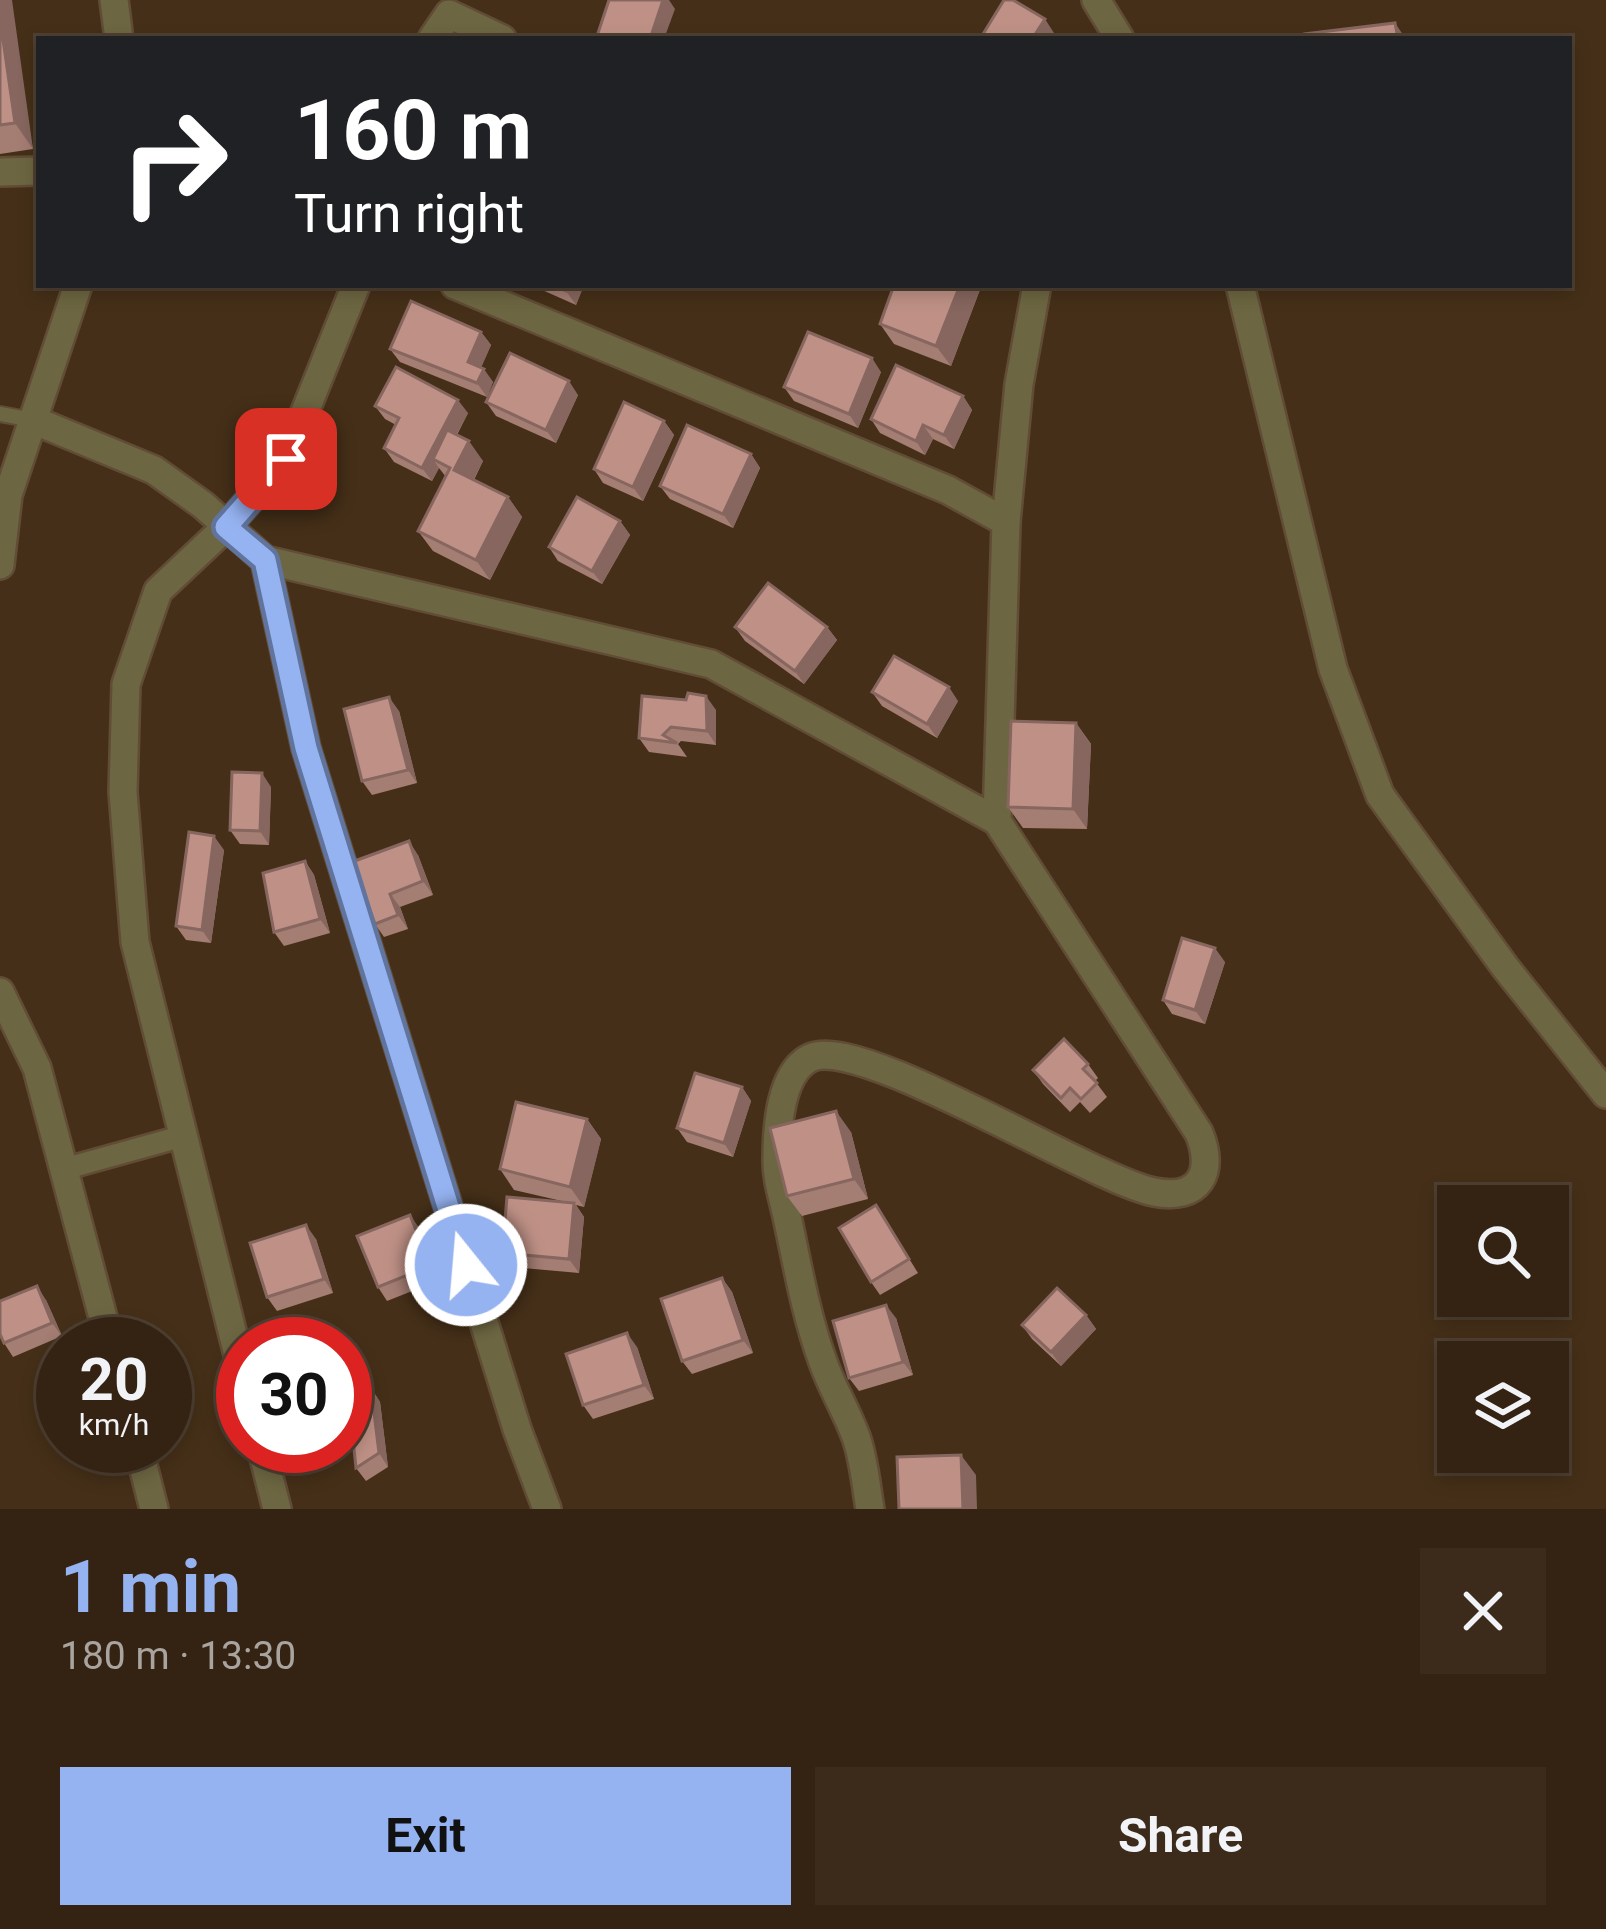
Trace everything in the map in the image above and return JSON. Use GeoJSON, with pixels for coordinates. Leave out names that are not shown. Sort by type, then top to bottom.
{"type":"FeatureCollection","features":[{"type":"Feature","properties":{"kind":"street"},"geometry":{"type":"LineString","coordinates":[[114,0],[119,36]]}},
{"type":"Feature","properties":{"kind":"street"},"geometry":{"type":"LineString","coordinates":[[1096,0],[1118,36]]}},
{"type":"Feature","properties":{"kind":"street"},"geometry":{"type":"LineString","coordinates":[[434,36],[452,7],[497,36]]}},
{"type":"Feature","properties":{"kind":"street"},"geometry":{"type":"LineString","coordinates":[[0,172],[36,171]]}},
{"type":"Feature","properties":{"kind":"street"},"geometry":{"type":"LineString","coordinates":[[0,565],[8,495],[76,288]]}},
{"type":"Feature","properties":{"kind":"street"},"geometry":{"type":"LineString","coordinates":[[228,1317],[134,942],[123,792],[126,684],[158,591],[226,527],[286,459],[355,288]]}},
{"type":"Feature","properties":{"kind":"street"},"geometry":{"type":"LineString","coordinates":[[462,288],[948,490],[1006,522]]}},
{"type":"Feature","properties":{"kind":"street"},"geometry":{"type":"LineString","coordinates":[[997,821],[1006,522],[1019,384],[1036,288]]}},
{"type":"Feature","properties":{"kind":"street"},"geometry":{"type":"LineString","coordinates":[[1241,288],[1333,668],[1380,795],[1505,967],[1606,1094]]}},
{"type":"Feature","properties":{"kind":"street"},"geometry":{"type":"LineString","coordinates":[[33,420],[154,470],[203,505],[265,560],[711,664],[997,821],[1199,1133],[1208,1164],[1192,1188],[1160,1194],[1133,1186],[1000,1120],[847,1057],[820,1055],[797,1068],[784,1101],[776,1161],[811,1327],[857,1440],[870,1509]]}},
{"type":"Feature","properties":{"kind":"street"},"geometry":{"type":"LineString","coordinates":[[265,560],[306,748],[517,1429],[547,1509]]}},
{"type":"Feature","properties":{"kind":"street"},"geometry":{"type":"LineString","coordinates":[[0,992],[37,1068],[103,1317]]}},
{"type":"Feature","properties":{"kind":"street"},"geometry":{"type":"LineString","coordinates":[[64,1168],[183,1136]]}},
{"type":"Feature","properties":{"kind":"street"},"geometry":{"type":"LineString","coordinates":[[144,1473],[154,1509]]}},
{"type":"Feature","properties":{"kind":"street"},"geometry":{"type":"LineString","coordinates":[[268,1473],[278,1509]]}},
{"type":"Feature","properties":{"kind":"lane"},"geometry":{"type":"LineString","coordinates":[[0,414],[33,420]]}},
{"type":"Feature","properties":{"kind":"building"},"geometry":{"type":"Polygon","coordinates":[[[609,0],[663,0],[651,36],[597,36],[609,0]]]}},
{"type":"Feature","properties":{"kind":"building"},"geometry":{"type":"Polygon","coordinates":[[[1004,0],[1013,0],[1045,19],[1034,36],[982,36],[1004,0]]]}},
{"type":"Feature","properties":{"kind":"building"},"geometry":{"type":"Polygon","coordinates":[[[0,19],[15,123],[0,125],[0,19]]]}},
{"type":"Feature","properties":{"kind":"building"},"geometry":{"type":"Polygon","coordinates":[[[1395,23],[1397,36],[1298,36],[1395,23]]]}},
{"type":"Feature","properties":{"kind":"building"},"geometry":{"type":"Polygon","coordinates":[[[893,288],[959,288],[936,346],[880,324],[893,288]]]}},
{"type":"Feature","properties":{"kind":"building"},"geometry":{"type":"Polygon","coordinates":[[[411,301],[481,332],[468,362],[484,369],[477,383],[390,349],[411,301]]]}},
{"type":"Feature","properties":{"kind":"building"},"geometry":{"type":"Polygon","coordinates":[[[808,332],[872,358],[849,414],[784,387],[808,332]]]}},
{"type":"Feature","properties":{"kind":"building"},"geometry":{"type":"Polygon","coordinates":[[[510,353],[569,381],[546,430],[486,402],[510,353]]]}},
{"type":"Feature","properties":{"kind":"building"},"geometry":{"type":"Polygon","coordinates":[[[896,365],[963,396],[944,435],[923,425],[916,441],[871,419],[896,365]]]}},
{"type":"Feature","properties":{"kind":"building"},"geometry":{"type":"Polygon","coordinates":[[[396,367],[458,400],[422,468],[384,448],[399,418],[375,406],[396,367]]]}},
{"type":"Feature","properties":{"kind":"building"},"geometry":{"type":"Polygon","coordinates":[[[624,402],[664,421],[633,487],[594,469],[624,402]]]}},
{"type":"Feature","properties":{"kind":"building"},"geometry":{"type":"Polygon","coordinates":[[[687,425],[751,454],[723,514],[660,486],[687,425]]]}},
{"type":"Feature","properties":{"kind":"building"},"geometry":{"type":"Polygon","coordinates":[[[447,430],[469,441],[454,470],[508,497],[476,560],[418,531],[450,468],[433,459],[447,430]]]}},
{"type":"Feature","properties":{"kind":"building"},"geometry":{"type":"Polygon","coordinates":[[[577,497],[620,521],[592,571],[549,547],[577,497]]]}},
{"type":"Feature","properties":{"kind":"building"},"geometry":{"type":"Polygon","coordinates":[[[768,583],[827,627],[795,671],[735,627],[768,583]]]}},
{"type":"Feature","properties":{"kind":"building"},"geometry":{"type":"Polygon","coordinates":[[[894,656],[949,687],[927,724],[872,692],[894,656]]]}},
{"type":"Feature","properties":{"kind":"building"},"geometry":{"type":"Polygon","coordinates":[[[688,693],[706,696],[707,731],[671,727],[663,735],[677,743],[639,738],[642,696],[686,700],[688,693]]]}},
{"type":"Feature","properties":{"kind":"building"},"geometry":{"type":"Polygon","coordinates":[[[389,697],[408,770],[362,781],[344,709],[389,697]]]}},
{"type":"Feature","properties":{"kind":"building"},"geometry":{"type":"Polygon","coordinates":[[[1011,721],[1076,723],[1073,809],[1008,807],[1011,721]]]}},
{"type":"Feature","properties":{"kind":"building"},"geometry":{"type":"Polygon","coordinates":[[[232,772],[262,773],[260,831],[230,830],[232,772]]]}},
{"type":"Feature","properties":{"kind":"building"},"geometry":{"type":"Polygon","coordinates":[[[189,832],[214,836],[202,930],[176,926],[189,832]]]}},
{"type":"Feature","properties":{"kind":"building"},"geometry":{"type":"Polygon","coordinates":[[[409,841],[423,881],[390,894],[398,915],[375,924],[352,862],[409,841]]]}},
{"type":"Feature","properties":{"kind":"building"},"geometry":{"type":"Polygon","coordinates":[[[305,861],[320,919],[274,932],[263,873],[305,861]]]}},
{"type":"Feature","properties":{"kind":"building"},"geometry":{"type":"Polygon","coordinates":[[[1182,938],[1215,948],[1195,1010],[1163,1000],[1182,938]]]}},
{"type":"Feature","properties":{"kind":"building"},"geometry":{"type":"Polygon","coordinates":[[[1064,1039],[1088,1064],[1083,1069],[1097,1083],[1081,1099],[1070,1088],[1061,1098],[1033,1070],[1064,1039]]]}},
{"type":"Feature","properties":{"kind":"building"},"geometry":{"type":"Polygon","coordinates":[[[695,1073],[742,1087],[724,1143],[677,1128],[695,1073]]]}},
{"type":"Feature","properties":{"kind":"building"},"geometry":{"type":"Polygon","coordinates":[[[516,1102],[587,1119],[570,1187],[500,1169],[516,1102]]]}},
{"type":"Feature","properties":{"kind":"building"},"geometry":{"type":"Polygon","coordinates":[[[836,1111],[854,1179],[787,1196],[770,1128],[836,1111]]]}},
{"type":"Feature","properties":{"kind":"building"},"geometry":{"type":"Polygon","coordinates":[[[507,1197],[574,1203],[569,1259],[502,1253],[507,1197]]]}},
{"type":"Feature","properties":{"kind":"building"},"geometry":{"type":"Polygon","coordinates":[[[876,1205],[909,1259],[871,1282],[839,1228],[876,1205]]]}},
{"type":"Feature","properties":{"kind":"building"},"geometry":{"type":"Polygon","coordinates":[[[410,1215],[430,1266],[378,1287],[357,1236],[410,1215]]]}},
{"type":"Feature","properties":{"kind":"building"},"geometry":{"type":"Polygon","coordinates":[[[306,1225],[324,1279],[267,1297],[250,1243],[306,1225]]]}},
{"type":"Feature","properties":{"kind":"building"},"geometry":{"type":"Polygon","coordinates":[[[722,1278],[743,1340],[682,1361],[661,1299],[722,1278]]]}},
{"type":"Feature","properties":{"kind":"building"},"geometry":{"type":"Polygon","coordinates":[[[37,1286],[50,1317],[36,1317],[36,1330],[4,1343],[0,1301],[37,1286]]]}},
{"type":"Feature","properties":{"kind":"building"},"geometry":{"type":"Polygon","coordinates":[[[1057,1288],[1086,1315],[1051,1352],[1022,1325],[1057,1288]]]}},
{"type":"Feature","properties":{"kind":"building"},"geometry":{"type":"Polygon","coordinates":[[[886,1305],[903,1362],[849,1378],[833,1321],[886,1305]]]}},
{"type":"Feature","properties":{"kind":"building"},"geometry":{"type":"Polygon","coordinates":[[[627,1333],[644,1385],[583,1405],[566,1354],[627,1333]]]}},
{"type":"Feature","properties":{"kind":"building"},"geometry":{"type":"Polygon","coordinates":[[[372,1396],[379,1453],[372,1458],[372,1396]]]}},
{"type":"Feature","properties":{"kind":"building"},"geometry":{"type":"Polygon","coordinates":[[[961,1455],[963,1509],[899,1509],[897,1457],[961,1455]]]}},
{"type":"Feature","properties":{"kind":"route"},"geometry":{"type":"LineString","coordinates":[[286,459],[226,527],[265,560],[306,748],[466,1265]]}}]}
